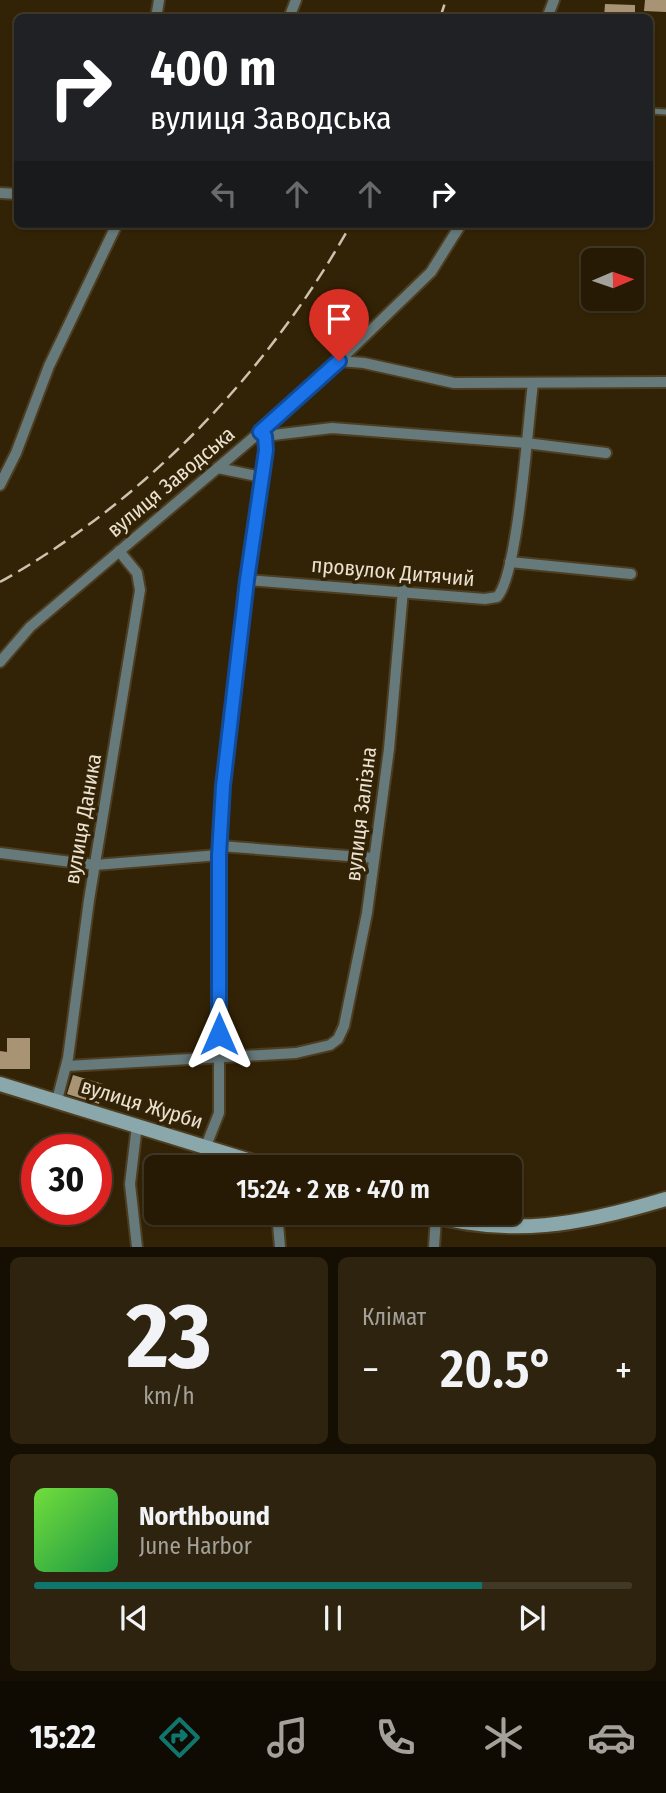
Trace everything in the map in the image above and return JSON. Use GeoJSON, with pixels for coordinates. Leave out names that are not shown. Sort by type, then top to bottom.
{"type":"FeatureCollection","features":[{"type":"Feature","properties":{"kind":"street"},"geometry":{"type":"LineString","coordinates":[[0,485],[16,453],[54,354],[115,228]]}},
{"type":"Feature","properties":{"kind":"street","name":"вулиця Заводська"},"geometry":{"type":"LineString","coordinates":[[0,662],[30,627],[218,468],[263,434],[431,272],[458,228]]}},
{"type":"Feature","properties":{"kind":"street"},"geometry":{"type":"LineString","coordinates":[[339,361],[364,363],[437,382],[666,382]]}},
{"type":"Feature","properties":{"kind":"street"},"geometry":{"type":"LineString","coordinates":[[533,383],[520,504],[510,562],[631,574]]}},
{"type":"Feature","properties":{"kind":"street"},"geometry":{"type":"LineString","coordinates":[[206,1146],[218,1121],[219,851],[223,786],[261,477],[263,434],[332,428],[526,443],[606,453]]}},
{"type":"Feature","properties":{"kind":"street"},"geometry":{"type":"LineString","coordinates":[[218,468],[261,477]]}},
{"type":"Feature","properties":{"kind":"street","name":"вулиця Даника"},"geometry":{"type":"LineString","coordinates":[[57,1100],[67,1066],[95,865],[140,590],[137,573],[119,551]]}},
{"type":"Feature","properties":{"kind":"street","name":"провулок Дитячий"},"geometry":{"type":"LineString","coordinates":[[247,580],[403,590],[491,599],[497,597],[505,586],[510,562]]}},
{"type":"Feature","properties":{"kind":"street","name":"вулиця Залізна"},"geometry":{"type":"LineString","coordinates":[[219,1059],[296,1052],[326,1046],[338,1039],[344,1026],[367,913],[403,590]]}},
{"type":"Feature","properties":{"kind":"street"},"geometry":{"type":"LineString","coordinates":[[0,853],[95,865],[219,851],[374,858]]}},
{"type":"Feature","properties":{"kind":"street"},"geometry":{"type":"LineString","coordinates":[[67,1066],[219,1059]]}},
{"type":"Feature","properties":{"kind":"street","name":"вулиця Журби"},"geometry":{"type":"LineString","coordinates":[[0,1084],[233,1155]]}},
{"type":"Feature","properties":{"kind":"street"},"geometry":{"type":"LineString","coordinates":[[137,1125],[130,1184],[137,1247]]}},
{"type":"Feature","properties":{"kind":"street"},"geometry":{"type":"LineString","coordinates":[[499,1225],[537,1227],[600,1219],[666,1199]]}},
{"type":"Feature","properties":{"kind":"street"},"geometry":{"type":"LineString","coordinates":[[278,1225],[280,1247]]}},
{"type":"Feature","properties":{"kind":"street"},"geometry":{"type":"LineString","coordinates":[[431,1225],[434,1247]]}},
{"type":"Feature","properties":{"kind":"building"},"geometry":{"type":"Polygon","coordinates":[[[645,0],[666,0],[666,12],[644,11],[645,0]]]}},
{"type":"Feature","properties":{"kind":"building"},"geometry":{"type":"Polygon","coordinates":[[[605,4],[635,5],[635,14],[604,14],[605,4]]]}},
{"type":"Feature","properties":{"kind":"building"},"geometry":{"type":"Polygon","coordinates":[[[7,1038],[30,1038],[30,1069],[0,1069],[0,1051],[7,1052],[7,1038]]]}},
{"type":"Feature","properties":{"kind":"building"},"geometry":{"type":"Polygon","coordinates":[[[73,1075],[103,1084],[99,1104],[67,1094],[73,1075]]]}},
{"type":"Feature","properties":{"kind":"railway"},"geometry":{"type":"LineString","coordinates":[[441,14],[446,0]]}},
{"type":"Feature","properties":{"kind":"railway"},"geometry":{"type":"LineString","coordinates":[[0,582],[54,549],[105,512],[154,471],[200,427],[243,380],[283,330],[319,278],[349,228]]}},
{"type":"Feature","properties":{"kind":"route"},"geometry":{"type":"LineString","coordinates":[[219,1034],[219,855],[223,786],[247,580],[267,442],[260,432],[339,361]]}}]}
